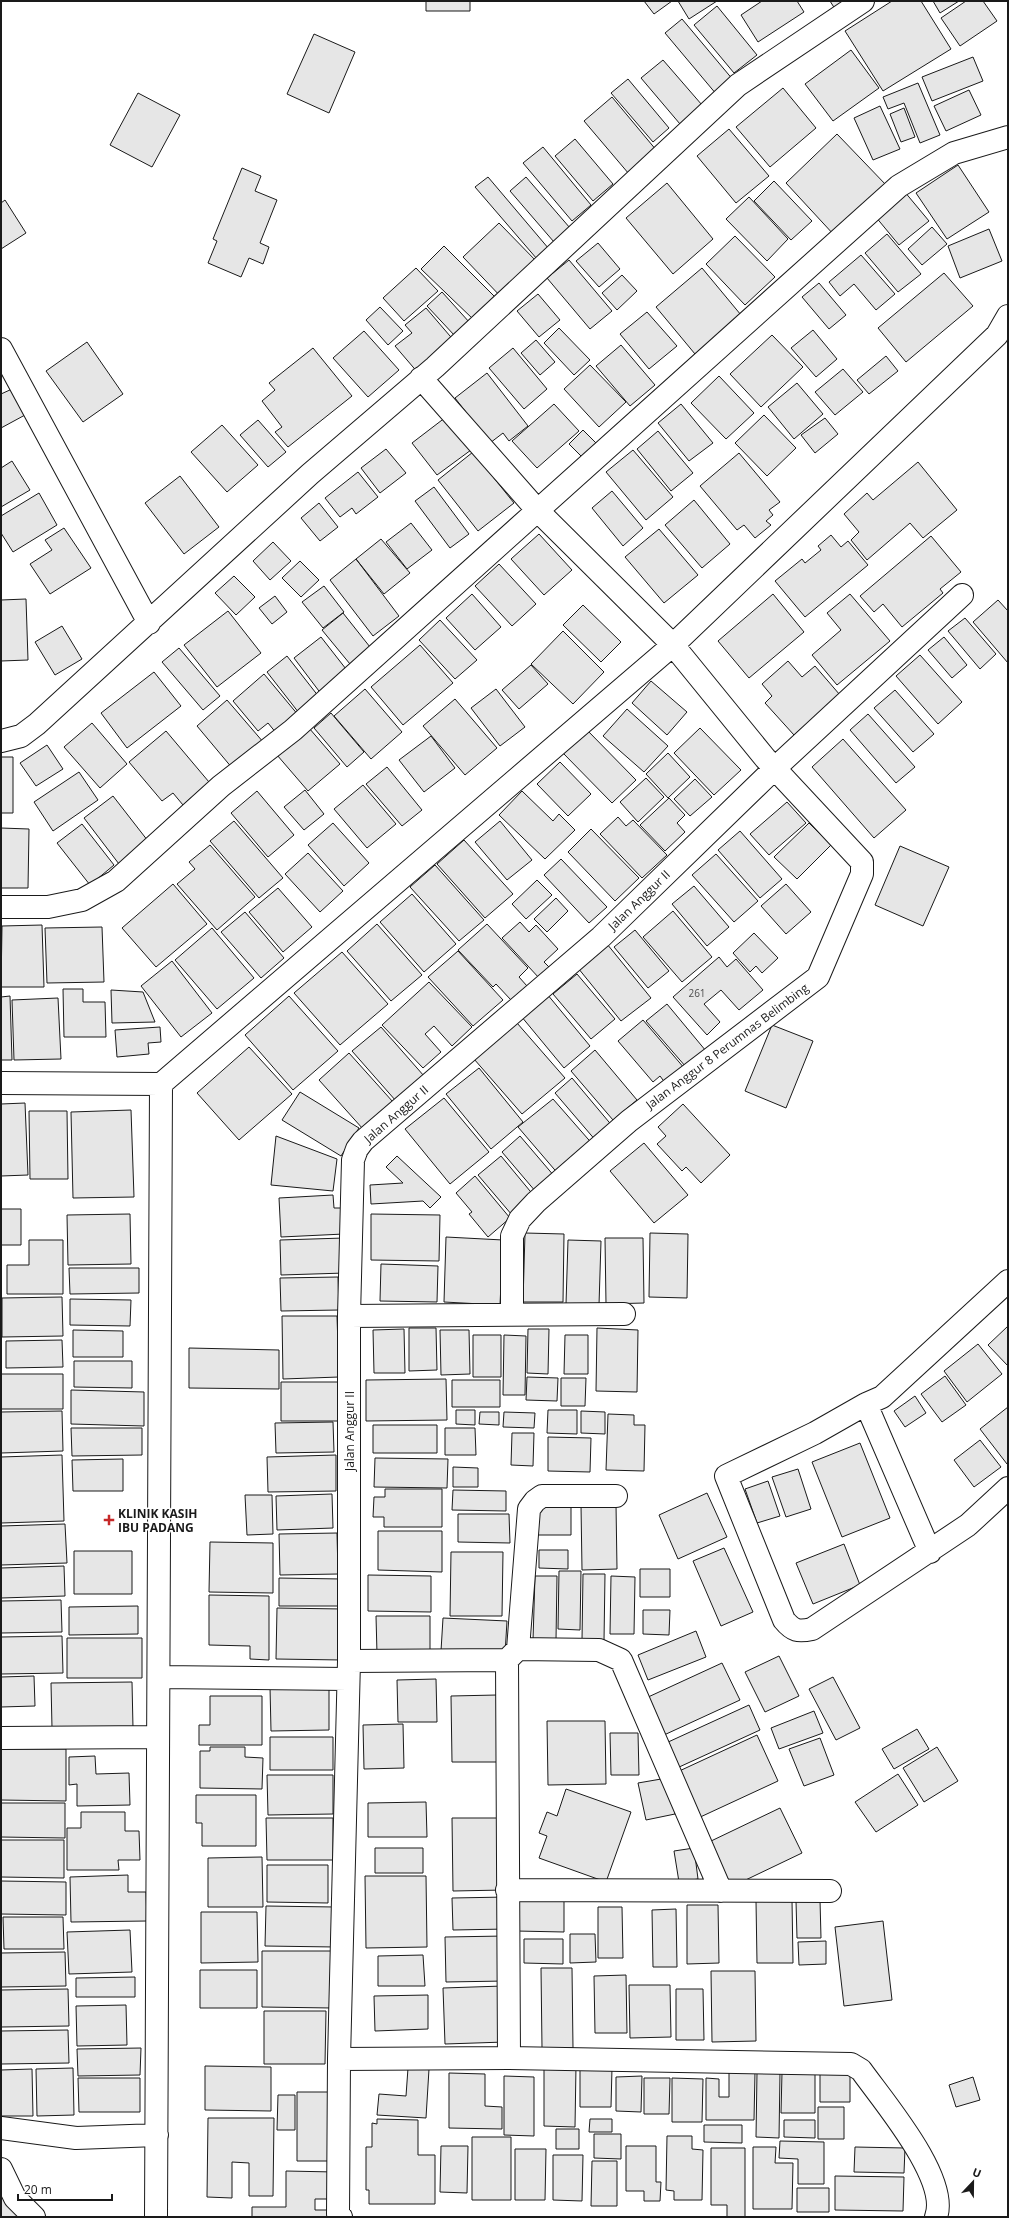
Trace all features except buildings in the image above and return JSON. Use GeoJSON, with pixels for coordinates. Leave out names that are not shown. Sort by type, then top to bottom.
{"type":"FeatureCollection","features":[{"type":"Feature","properties":{"kind":"street"},"geometry":{"type":"LineString","coordinates":[[1,741],[21,736],[37,724],[310,474],[421,378],[738,85],[863,1]]}},
{"type":"Feature","properties":{"kind":"street"},"geometry":{"type":"LineString","coordinates":[[1,907],[48,907],[82,900],[116,881],[221,786],[293,730],[899,186],[954,154],[1008,137]]}},
{"type":"Feature","properties":{"kind":"street"},"geometry":{"type":"LineString","coordinates":[[1,1083],[160,1084],[673,645],[997,335],[1008,316]]}},
{"type":"Feature","properties":{"kind":"street"},"geometry":{"type":"LineString","coordinates":[[1,349],[149,623]]}},
{"type":"Feature","properties":{"kind":"street","name":"Jalan Anggur 8 Perumnas Belimbing"},"geometry":{"type":"LineString","coordinates":[[421,378],[538,511],[673,645],[774,769],[862,862],[863,868],[862,874],[818,977],[629,1121],[536,1202],[520,1219],[512,1236],[512,1313]]}},
{"type":"Feature","properties":{"kind":"street","name":"Jalan Anggur II"},"geometry":{"type":"LineString","coordinates":[[340,2217],[338,2214],[339,2059],[348,1670],[349,1316],[353,1160],[357,1149],[601,937],[774,769],[962,595]]}},
{"type":"Feature","properties":{"kind":"street"},"geometry":{"type":"LineString","coordinates":[[156,2217],[160,1084]]}},
{"type":"Feature","properties":{"kind":"street"},"geometry":{"type":"LineString","coordinates":[[1008,1281],[882,1397],[866,1404],[815,1433],[726,1476],[784,1620],[791,1628],[799,1632],[812,1629],[930,1552],[968,1525],[1008,1488]]}},
{"type":"Feature","properties":{"kind":"street"},"geometry":{"type":"LineString","coordinates":[[349,1316],[512,1313],[624,1314]]}},
{"type":"Feature","properties":{"kind":"street"},"geometry":{"type":"LineString","coordinates":[[866,1404],[930,1552]]}},
{"type":"Feature","properties":{"kind":"street"},"geometry":{"type":"LineString","coordinates":[[509,2058],[507,1890],[512,1654],[529,1509],[535,1501],[542,1496],[616,1496]]}},
{"type":"Feature","properties":{"kind":"street"},"geometry":{"type":"LineString","coordinates":[[159,1677],[348,1670],[512,1654],[599,1650],[621,1660],[721,1891]]}},
{"type":"Feature","properties":{"kind":"street"},"geometry":{"type":"LineString","coordinates":[[1,1738],[158,1738]]}},
{"type":"Feature","properties":{"kind":"street"},"geometry":{"type":"LineString","coordinates":[[507,1890],[830,1891]]}},
{"type":"Feature","properties":{"kind":"street"},"geometry":{"type":"LineString","coordinates":[[339,2059],[509,2058],[851,2064],[861,2070],[911,2136],[935,2186],[939,2217]]}},
{"type":"Feature","properties":{"kind":"street"},"geometry":{"type":"LineString","coordinates":[[1,2128],[76,2138],[157,2135]]}},
{"type":"Feature","properties":{"kind":"street"},"geometry":{"type":"LineString","coordinates":[[1,2169],[15,2198],[34,2217]]}},
{"type":"Feature","properties":{"kind":"place","name":"KLINIK KASIH IBU PADANG"},"geometry":{"type":"Point","coordinates":[109,1520]}}]}
